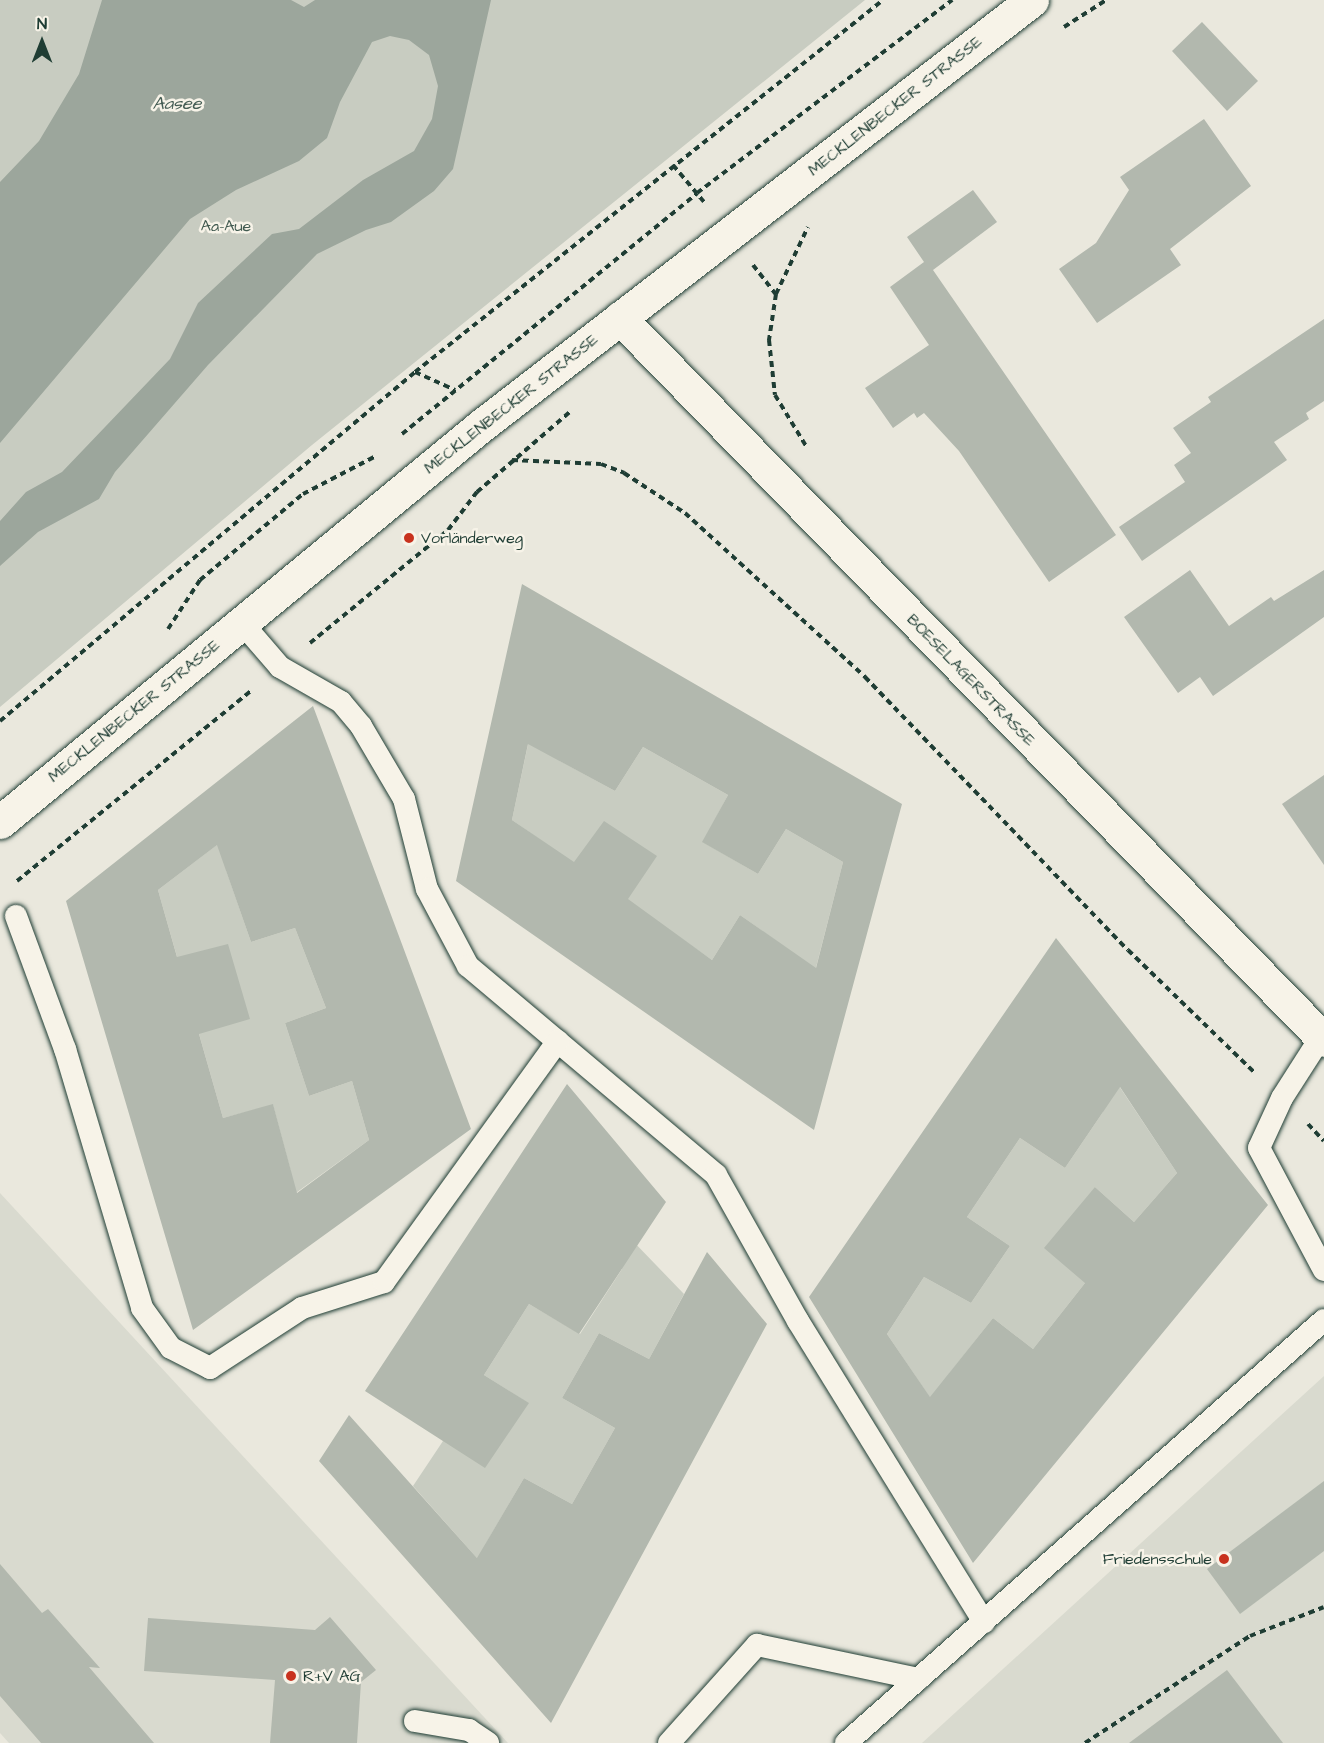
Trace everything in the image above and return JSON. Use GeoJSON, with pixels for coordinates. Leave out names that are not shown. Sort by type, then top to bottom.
{"type":"FeatureCollection","features":[{"type":"Feature","properties":{"kind":"street","name":"MECKLENBECKER STRASSE"},"geometry":{"type":"LineString","coordinates":[[0,822],[482,425],[1032,0]]}},
{"type":"Feature","properties":{"kind":"street","name":"BOESELAGERSTRASSE"},"geometry":{"type":"LineString","coordinates":[[620,318],[1323,1038]]}},
{"type":"Feature","properties":{"kind":"lane"},"geometry":{"type":"LineString","coordinates":[[242,623],[280,668],[341,702],[361,726],[404,799],[427,889],[468,966],[716,1175],[798,1321],[984,1622]]}},
{"type":"Feature","properties":{"kind":"lane"},"geometry":{"type":"LineString","coordinates":[[16,915],[65,1049],[142,1308],[171,1348],[210,1368],[302,1308],[384,1282],[558,1041]]}},
{"type":"Feature","properties":{"kind":"lane"},"geometry":{"type":"LineString","coordinates":[[1323,1038],[1282,1098],[1259,1148],[1324,1270]]}},
{"type":"Feature","properties":{"kind":"lane"},"geometry":{"type":"LineString","coordinates":[[846,1743],[1324,1320]]}},
{"type":"Feature","properties":{"kind":"lane"},"geometry":{"type":"LineString","coordinates":[[669,1743],[757,1645],[918,1679]]}},
{"type":"Feature","properties":{"kind":"lane"},"geometry":{"type":"LineString","coordinates":[[415,1721],[469,1730],[488,1743]]}},
{"type":"Feature","properties":{"kind":"path"},"geometry":{"type":"LineString","coordinates":[[0,721],[415,372],[883,0]]}},
{"type":"Feature","properties":{"kind":"path"},"geometry":{"type":"LineString","coordinates":[[392,442],[697,193],[952,0]]}},
{"type":"Feature","properties":{"kind":"path"},"geometry":{"type":"LineString","coordinates":[[673,165],[697,193]]}},
{"type":"Feature","properties":{"kind":"path"},"geometry":{"type":"LineString","coordinates":[[811,219],[776,294],[769,340],[775,395],[797,437],[813,454]]}},
{"type":"Feature","properties":{"kind":"path"},"geometry":{"type":"LineString","coordinates":[[751,262],[776,294]]}},
{"type":"Feature","properties":{"kind":"path"},"geometry":{"type":"LineString","coordinates":[[415,372],[455,390],[511,460],[601,464],[624,473],[685,513],[865,676],[1128,950],[1324,1141]]}},
{"type":"Feature","properties":{"kind":"path"},"geometry":{"type":"LineString","coordinates":[[163,635],[200,580],[303,494],[383,450]]}},
{"type":"Feature","properties":{"kind":"path"},"geometry":{"type":"LineString","coordinates":[[1085,1743],[1250,1636],[1324,1607]]}},
{"type":"Feature","properties":{"kind":"shaded area"},"geometry":{"type":"Polygon","coordinates":[[[0,1193],[508,1743],[9,1743],[0,1733],[0,1193]]]}},
{"type":"Feature","properties":{"kind":"shaded area","name":"Friedensschule"},"geometry":{"type":"Polygon","coordinates":[[[1324,1376],[1324,1743],[922,1743],[1324,1376]]]}},
{"type":"Feature","properties":{"kind":"green space","name":"Aa-Aue"},"geometry":{"type":"Polygon","coordinates":[[[0,0],[865,0],[312,445],[0,707],[0,0]]]}},
{"type":"Feature","properties":{"kind":"green space"},"geometry":{"type":"Polygon","coordinates":[[[540,688],[560,761],[615,791],[643,747],[728,795],[703,842],[758,874],[786,829],[843,862],[802,1022],[792,952],[740,915],[712,960],[512,820],[540,688]]]}},
{"type":"Feature","properties":{"kind":"green space"},"geometry":{"type":"Polygon","coordinates":[[[248,821],[226,870],[251,942],[295,928],[326,1008],[285,1023],[309,1096],[352,1081],[369,1140],[253,1224],[291,1172],[273,1105],[223,1118],[158,890],[248,821]]]}},
{"type":"Feature","properties":{"kind":"green space"},"geometry":{"type":"Polygon","coordinates":[[[1091,1044],[1177,1173],[1134,1222],[1095,1187],[1085,1283],[1033,1349],[993,1318],[948,1375],[956,1436],[887,1334],[924,1277],[971,1303],[1010,1246],[967,1217],[1020,1138],[1065,1168],[1103,1112],[1064,1085],[1091,1044]]]}},
{"type":"Feature","properties":{"kind":"green space"},"geometry":{"type":"Polygon","coordinates":[[[601,1208],[684,1294],[649,1359],[599,1333],[562,1398],[615,1428],[572,1504],[524,1478],[485,1545],[515,1601],[413,1486],[443,1441],[528,1403],[484,1375],[529,1304],[580,1334],[622,1269],[579,1241],[601,1208]]]}},
{"type":"Feature","properties":{"kind":"water","name":"Aasee"},"geometry":{"type":"Polygon","coordinates":[[[102,0],[291,0],[304,7],[315,0],[491,0],[453,169],[434,191],[391,222],[366,230],[317,254],[208,365],[115,472],[99,499],[38,532],[0,566],[0,521],[26,492],[62,472],[170,359],[198,303],[272,234],[299,229],[363,180],[414,151],[432,119],[438,86],[429,55],[409,40],[390,36],[372,42],[340,102],[327,138],[299,161],[236,190],[190,219],[0,443],[0,182],[39,141],[79,74],[102,0]]]}},
{"type":"Feature","properties":{"kind":"building"},"geometry":{"type":"Polygon","coordinates":[[[1202,22],[1258,81],[1227,111],[1172,51],[1202,22]]]}},
{"type":"Feature","properties":{"kind":"building"},"geometry":{"type":"Polygon","coordinates":[[[1204,119],[1251,186],[1170,249],[1181,265],[1097,323],[1059,269],[1096,243],[1129,190],[1120,177],[1204,119]]]}},
{"type":"Feature","properties":{"kind":"building"},"geometry":{"type":"Polygon","coordinates":[[[973,190],[997,222],[933,270],[1116,535],[1049,582],[959,451],[924,413],[917,418],[914,413],[893,428],[865,388],[929,345],[890,287],[924,262],[907,237],[973,190]]]}},
{"type":"Feature","properties":{"kind":"building"},"geometry":{"type":"Polygon","coordinates":[[[1324,319],[1324,401],[1306,413],[1309,419],[1274,442],[1287,460],[1142,561],[1119,527],[1185,482],[1174,465],[1191,453],[1173,428],[1211,402],[1208,397],[1324,319]]]}},
{"type":"Feature","properties":{"kind":"building"},"geometry":{"type":"Polygon","coordinates":[[[1190,570],[1229,626],[1271,597],[1274,601],[1324,570],[1324,617],[1213,696],[1200,677],[1178,693],[1124,617],[1190,570]]]}},
{"type":"Feature","properties":{"kind":"building"},"geometry":{"type":"Polygon","coordinates":[[[522,584],[902,804],[814,1130],[456,881],[522,584]],[[528,744],[512,820],[574,862],[604,821],[657,856],[628,899],[712,960],[740,915],[816,968],[843,862],[786,829],[758,874],[702,842],[728,795],[643,747],[615,791],[528,744]]]}},
{"type":"Feature","properties":{"kind":"building"},"geometry":{"type":"Polygon","coordinates":[[[313,706],[471,1129],[193,1330],[66,901],[313,706]],[[217,845],[158,890],[177,957],[228,944],[250,1019],[199,1034],[223,1118],[273,1104],[297,1193],[369,1140],[352,1081],[309,1096],[285,1023],[326,1008],[295,928],[251,942],[217,845]]]}},
{"type":"Feature","properties":{"kind":"building"},"geometry":{"type":"Polygon","coordinates":[[[1324,775],[1324,865],[1282,804],[1324,775]]]}},
{"type":"Feature","properties":{"kind":"building"},"geometry":{"type":"Polygon","coordinates":[[[1056,938],[1268,1205],[973,1563],[809,1297],[1056,938]],[[1120,1087],[1065,1168],[1020,1138],[967,1217],[1010,1246],[971,1303],[924,1277],[887,1334],[930,1397],[993,1318],[1033,1349],[1085,1283],[1044,1248],[1095,1187],[1134,1222],[1177,1173],[1120,1087]]]}},
{"type":"Feature","properties":{"kind":"building"},"geometry":{"type":"Polygon","coordinates":[[[567,1084],[666,1202],[579,1334],[529,1304],[484,1375],[529,1403],[485,1468],[365,1391],[567,1084]]]}},
{"type":"Feature","properties":{"kind":"building"},"geometry":{"type":"Polygon","coordinates":[[[707,1252],[767,1324],[551,1723],[319,1461],[349,1415],[477,1558],[524,1478],[572,1504],[615,1428],[562,1398],[599,1333],[649,1359],[707,1252]]]}},
{"type":"Feature","properties":{"kind":"building"},"geometry":{"type":"Polygon","coordinates":[[[1324,1481],[1324,1551],[1240,1614],[1207,1569],[1324,1481]]]}},
{"type":"Feature","properties":{"kind":"building"},"geometry":{"type":"Polygon","coordinates":[[[0,1564],[42,1613],[48,1609],[100,1668],[89,1667],[154,1743],[41,1743],[0,1696],[0,1564]]]}},
{"type":"Feature","properties":{"kind":"building","name":"R+V AG"},"geometry":{"type":"Polygon","coordinates":[[[330,1617],[376,1670],[361,1682],[357,1743],[270,1743],[275,1680],[144,1671],[148,1618],[315,1630],[330,1617]]]}},
{"type":"Feature","properties":{"kind":"building"},"geometry":{"type":"Polygon","coordinates":[[[1227,1670],[1283,1743],[1129,1743],[1227,1670]]]}},
{"type":"Feature","properties":{"kind":"place","name":"Vorländerweg"},"geometry":{"type":"Point","coordinates":[409,538]}},
{"type":"Feature","properties":{"kind":"place","name":"Friedensschule"},"geometry":{"type":"Point","coordinates":[1224,1559]}},
{"type":"Feature","properties":{"kind":"place","name":"R+V AG"},"geometry":{"type":"Point","coordinates":[291,1676]}}]}
